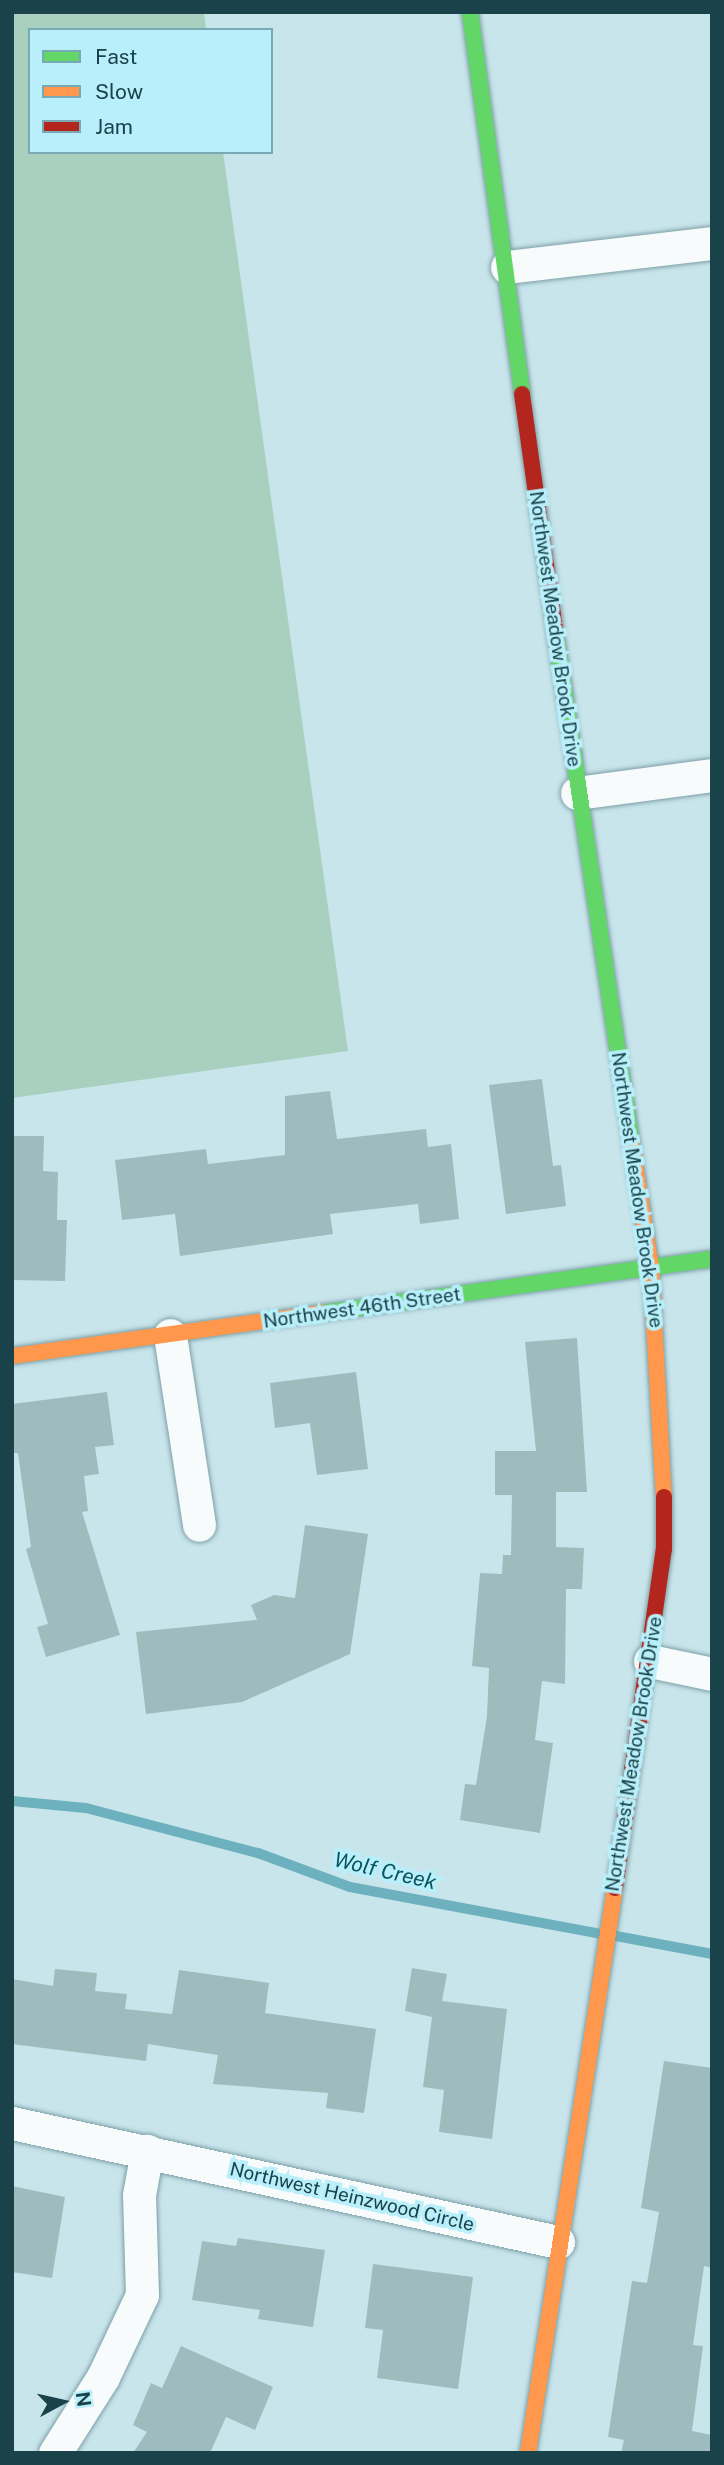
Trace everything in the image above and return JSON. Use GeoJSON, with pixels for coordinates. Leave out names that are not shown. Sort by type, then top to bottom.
{"type":"FeatureCollection","features":[{"type":"Feature","properties":{"kind":"street","name":"Northwest Meadow Brook Drive"},"geometry":{"type":"LineString","coordinates":[[470,12],[577,793],[651,1268],[663,1409],[664,1549],[650,1661],[558,2242],[528,2453]]}},
{"type":"Feature","properties":{"kind":"street"},"geometry":{"type":"LineString","coordinates":[[507,267],[712,243]]}},
{"type":"Feature","properties":{"kind":"street"},"geometry":{"type":"LineString","coordinates":[[577,793],[712,775]]}},
{"type":"Feature","properties":{"kind":"street","name":"Northwest 46th Street"},"geometry":{"type":"LineString","coordinates":[[12,1356],[712,1259]]}},
{"type":"Feature","properties":{"kind":"street"},"geometry":{"type":"LineString","coordinates":[[170,1335],[199,1525]]}},
{"type":"Feature","properties":{"kind":"street"},"geometry":{"type":"LineString","coordinates":[[650,1661],[712,1674]]}},
{"type":"Feature","properties":{"kind":"street","name":"Northwest Heinzwood Circle"},"geometry":{"type":"LineString","coordinates":[[12,2123],[558,2242]]}},
{"type":"Feature","properties":{"kind":"street"},"geometry":{"type":"LineString","coordinates":[[55,2453],[103,2377],[142,2295],[139,2195],[147,2151]]}},
{"type":"Feature","properties":{"kind":"green space"},"geometry":{"type":"Polygon","coordinates":[[[12,12],[204,12],[206,28],[28,28],[28,154],[223,154],[348,1051],[12,1098],[12,12]]]}},
{"type":"Feature","properties":{"kind":"building"},"geometry":{"type":"Polygon","coordinates":[[[542,1079],[553,1166],[561,1165],[566,1206],[506,1214],[489,1085],[542,1079]]]}},
{"type":"Feature","properties":{"kind":"building"},"geometry":{"type":"Polygon","coordinates":[[[330,1091],[337,1139],[426,1129],[428,1147],[451,1144],[459,1219],[420,1224],[418,1204],[330,1214],[333,1234],[180,1256],[175,1214],[122,1220],[115,1160],[206,1149],[208,1164],[285,1155],[285,1096],[330,1091]]]}},
{"type":"Feature","properties":{"kind":"building"},"geometry":{"type":"Polygon","coordinates":[[[12,1136],[44,1136],[43,1171],[58,1172],[57,1220],[67,1220],[65,1281],[12,1280],[12,1136]]]}},
{"type":"Feature","properties":{"kind":"building"},"geometry":{"type":"Polygon","coordinates":[[[577,1338],[587,1492],[556,1492],[556,1547],[584,1548],[582,1589],[566,1589],[565,1684],[542,1681],[535,1740],[553,1743],[540,1833],[460,1820],[465,1784],[476,1785],[487,1716],[489,1668],[472,1666],[480,1573],[502,1574],[503,1555],[511,1555],[512,1495],[495,1495],[495,1451],[536,1451],[525,1342],[577,1338]]]}},
{"type":"Feature","properties":{"kind":"building"},"geometry":{"type":"Polygon","coordinates":[[[356,1372],[368,1469],[317,1475],[310,1423],[275,1428],[270,1383],[356,1372]]]}},
{"type":"Feature","properties":{"kind":"building"},"geometry":{"type":"Polygon","coordinates":[[[107,1392],[114,1445],[95,1447],[99,1474],[84,1476],[88,1511],[82,1512],[120,1635],[46,1657],[37,1627],[48,1624],[26,1549],[31,1547],[18,1453],[12,1453],[12,1404],[107,1392]]]}},
{"type":"Feature","properties":{"kind":"building"},"geometry":{"type":"Polygon","coordinates":[[[305,1525],[368,1534],[350,1654],[242,1702],[146,1714],[136,1632],[257,1620],[251,1605],[274,1595],[295,1598],[305,1525]]]}},
{"type":"Feature","properties":{"kind":"building"},"geometry":{"type":"Polygon","coordinates":[[[412,1968],[447,1974],[442,2001],[507,2009],[492,2139],[439,2132],[444,2090],[423,2087],[432,2017],[405,2011],[412,1968]]]}},
{"type":"Feature","properties":{"kind":"building"},"geometry":{"type":"Polygon","coordinates":[[[55,1969],[97,1973],[95,1991],[127,1994],[125,2009],[172,2014],[179,1970],[269,1983],[265,2013],[376,2029],[364,2113],[326,2108],[328,2093],[213,2084],[218,2055],[148,2044],[146,2061],[12,2044],[12,1979],[53,1986],[55,1969]]]}},
{"type":"Feature","properties":{"kind":"building"},"geometry":{"type":"Polygon","coordinates":[[[664,2061],[712,2068],[712,2268],[704,2266],[693,2345],[703,2346],[692,2431],[712,2435],[712,2453],[621,2453],[624,2440],[608,2437],[632,2281],[647,2283],[659,2212],[641,2208],[664,2061]]]}},
{"type":"Feature","properties":{"kind":"building"},"geometry":{"type":"Polygon","coordinates":[[[12,2186],[65,2197],[52,2278],[12,2272],[12,2186]]]}},
{"type":"Feature","properties":{"kind":"building"},"geometry":{"type":"Polygon","coordinates":[[[238,2238],[325,2250],[313,2327],[258,2319],[260,2310],[192,2300],[202,2241],[236,2246],[238,2238]]]}},
{"type":"Feature","properties":{"kind":"building"},"geometry":{"type":"Polygon","coordinates":[[[373,2264],[473,2277],[458,2389],[377,2378],[383,2330],[365,2328],[373,2264]]]}},
{"type":"Feature","properties":{"kind":"building"},"geometry":{"type":"Polygon","coordinates":[[[181,2346],[273,2387],[255,2430],[226,2417],[210,2453],[133,2453],[147,2432],[133,2425],[151,2383],[162,2388],[181,2346]]]}},
{"type":"Feature","properties":{"kind":"waterway","name":"Wolf Creek"},"geometry":{"type":"LineString","coordinates":[[12,1801],[86,1808],[258,1853],[350,1887],[601,1934]]}},
{"type":"Feature","properties":{"kind":"waterway","name":"Wolf Creek"},"geometry":{"type":"LineString","coordinates":[[616,1936],[712,1954]]}},
{"type":"Feature","properties":{"kind":"traffic: fast"},"geometry":{"type":"LineString","coordinates":[[470,12],[522,394]]}},
{"type":"Feature","properties":{"kind":"traffic: fast"},"geometry":{"type":"LineString","coordinates":[[555,630],[632,1146]]}},
{"type":"Feature","properties":{"kind":"traffic: fast"},"geometry":{"type":"LineString","coordinates":[[322,1313],[712,1259]]}},
{"type":"Feature","properties":{"kind":"traffic: slow"},"geometry":{"type":"LineString","coordinates":[[632,1146],[651,1268],[664,1497]]}},
{"type":"Feature","properties":{"kind":"traffic: slow"},"geometry":{"type":"LineString","coordinates":[[12,1356],[322,1313]]}},
{"type":"Feature","properties":{"kind":"traffic: slow"},"geometry":{"type":"LineString","coordinates":[[528,2453],[615,1888]]}},
{"type":"Feature","properties":{"kind":"traffic: jam"},"geometry":{"type":"LineString","coordinates":[[522,394],[555,630]]}},
{"type":"Feature","properties":{"kind":"traffic: jam"},"geometry":{"type":"LineString","coordinates":[[615,1888],[664,1549],[664,1497]]}}]}
